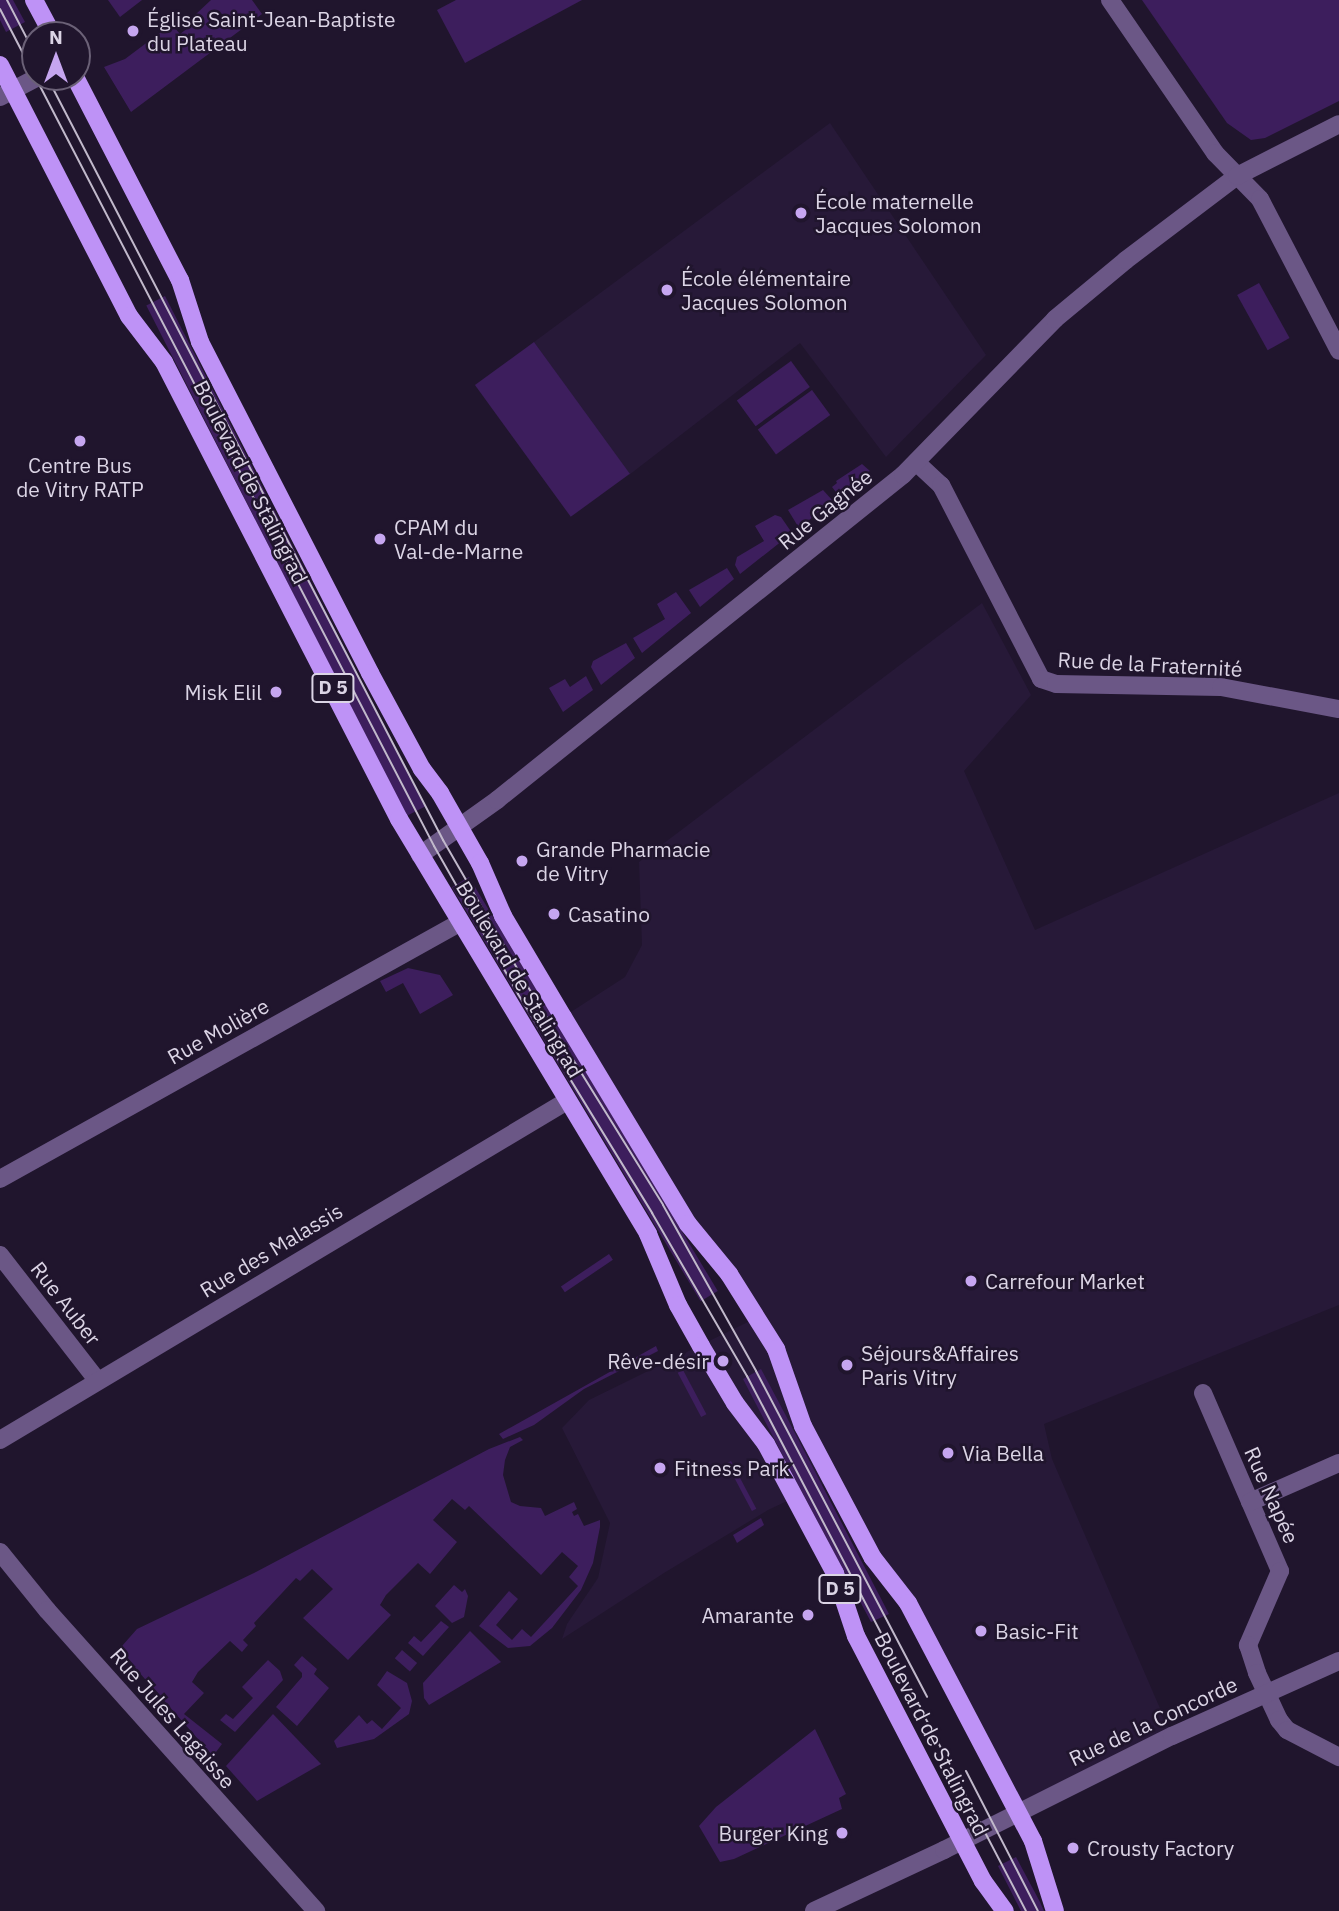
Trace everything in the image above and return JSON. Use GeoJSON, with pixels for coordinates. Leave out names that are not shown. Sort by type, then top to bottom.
{"type":"FeatureCollection","features":[{"type":"Feature","properties":{"kind":"main road"},"geometry":{"type":"LineString","coordinates":[[34,0],[45,21]]}},
{"type":"Feature","properties":{"kind":"main road","name":"Boulevard de Stalingrad"},"geometry":{"type":"LineString","coordinates":[[0,65],[6,94],[130,316],[164,362],[420,855],[648,1234],[678,1305],[734,1403],[766,1444],[835,1573],[854,1632],[961,1841],[983,1881],[1005,1911]]}},
{"type":"Feature","properties":{"kind":"main road","name":"Boulevard de Stalingrad"},"geometry":{"type":"LineString","coordinates":[[82,91],[180,280],[200,342],[422,769],[460,828],[490,882],[503,916],[688,1224],[729,1274],[776,1349],[803,1426],[873,1558],[908,1603],[1035,1846],[1055,1911]]}},
{"type":"Feature","properties":{"kind":"street"},"geometry":{"type":"LineString","coordinates":[[1110,0],[1215,153],[1259,199],[1339,351]]}},
{"type":"Feature","properties":{"kind":"street","name":"Rue Gagnée"},"geometry":{"type":"LineString","coordinates":[[420,855],[460,828],[917,463],[1055,319],[1163,230],[1237,176],[1339,124]]}},
{"type":"Feature","properties":{"kind":"street","name":"Rue de la Fraternité"},"geometry":{"type":"LineString","coordinates":[[917,463],[941,485],[1041,679],[1056,684],[1221,687],[1339,709]]}},
{"type":"Feature","properties":{"kind":"street","name":"Rue Molière"},"geometry":{"type":"LineString","coordinates":[[0,1179],[459,923]]}},
{"type":"Feature","properties":{"kind":"street","name":"Rue des Malassis"},"geometry":{"type":"LineString","coordinates":[[0,1440],[567,1101]]}},
{"type":"Feature","properties":{"kind":"street","name":"Rue Auber"},"geometry":{"type":"LineString","coordinates":[[0,1255],[97,1380]]}},
{"type":"Feature","properties":{"kind":"street","name":"Rue Napée"},"geometry":{"type":"LineString","coordinates":[[1203,1393],[1280,1571],[1248,1645],[1265,1693],[1287,1730],[1339,1757]]}},
{"type":"Feature","properties":{"kind":"street"},"geometry":{"type":"LineString","coordinates":[[1250,1502],[1339,1463]]}},
{"type":"Feature","properties":{"kind":"street","name":"Rue Jules Lagaisse"},"geometry":{"type":"LineString","coordinates":[[0,1552],[47,1610],[316,1911]]}},
{"type":"Feature","properties":{"kind":"street","name":"Rue de la Concorde"},"geometry":{"type":"LineString","coordinates":[[814,1911],[1265,1693],[1339,1661]]}},
{"type":"Feature","properties":{"kind":"shaded area"},"geometry":{"type":"Polygon","coordinates":[[[0,0],[13,0],[24,21],[6,32],[0,20],[0,0]]]}},
{"type":"Feature","properties":{"kind":"shaded area"},"geometry":{"type":"Polygon","coordinates":[[[108,0],[142,0],[120,17],[108,0]]]}},
{"type":"Feature","properties":{"kind":"shaded area"},"geometry":{"type":"Polygon","coordinates":[[[211,0],[252,0],[262,14],[131,112],[104,67],[125,59],[165,29],[167,32],[174,27],[180,34],[200,19],[196,14],[211,0]]]}},
{"type":"Feature","properties":{"kind":"shaded area"},"geometry":{"type":"Polygon","coordinates":[[[456,0],[582,0],[465,63],[437,10],[456,0]]]}},
{"type":"Feature","properties":{"kind":"shaded area"},"geometry":{"type":"Polygon","coordinates":[[[1142,0],[1339,0],[1339,101],[1265,138],[1251,140],[1227,123],[1142,0]]]}},
{"type":"Feature","properties":{"kind":"shaded area"},"geometry":{"type":"Polygon","coordinates":[[[830,123],[986,355],[886,457],[800,343],[629,475],[534,342],[830,123]]]}},
{"type":"Feature","properties":{"kind":"shaded area"},"geometry":{"type":"Polygon","coordinates":[[[1259,283],[1290,338],[1268,350],[1237,295],[1259,283]]]}},
{"type":"Feature","properties":{"kind":"shaded area"},"geometry":{"type":"Polygon","coordinates":[[[165,296],[425,807],[406,816],[146,306],[165,296]]]}},
{"type":"Feature","properties":{"kind":"shaded area"},"geometry":{"type":"Polygon","coordinates":[[[534,342],[630,474],[571,517],[475,385],[534,342]]]}},
{"type":"Feature","properties":{"kind":"shaded area"},"geometry":{"type":"Polygon","coordinates":[[[791,361],[810,387],[756,426],[737,400],[791,361]]]}},
{"type":"Feature","properties":{"kind":"shaded area"},"geometry":{"type":"Polygon","coordinates":[[[812,390],[830,415],[776,454],[758,429],[812,390]]]}},
{"type":"Feature","properties":{"kind":"shaded area"},"geometry":{"type":"Polygon","coordinates":[[[862,464],[870,471],[839,496],[832,487],[836,481],[862,464]]]}},
{"type":"Feature","properties":{"kind":"shaded area"},"geometry":{"type":"Polygon","coordinates":[[[823,490],[833,501],[799,528],[788,510],[823,490]]]}},
{"type":"Feature","properties":{"kind":"shaded area"},"geometry":{"type":"Polygon","coordinates":[[[775,515],[781,517],[792,533],[740,574],[735,565],[737,557],[764,541],[755,526],[775,515]]]}},
{"type":"Feature","properties":{"kind":"shaded area"},"geometry":{"type":"Polygon","coordinates":[[[727,568],[734,579],[700,607],[689,590],[727,568]]]}},
{"type":"Feature","properties":{"kind":"shaded area"},"geometry":{"type":"Polygon","coordinates":[[[676,592],[691,613],[642,653],[633,638],[665,619],[657,604],[676,592]]]}},
{"type":"Feature","properties":{"kind":"shaded area"},"geometry":{"type":"Polygon","coordinates":[[[982,603],[1031,695],[964,771],[1035,930],[1339,793],[1339,1305],[1044,1424],[1052,1459],[1172,1736],[1016,1813],[832,1480],[768,1510],[562,1639],[567,1624],[598,1578],[610,1523],[562,1428],[589,1400],[756,1318],[563,1017],[625,977],[642,945],[639,862],[982,603]]]}},
{"type":"Feature","properties":{"kind":"shaded area"},"geometry":{"type":"Polygon","coordinates":[[[626,643],[635,658],[601,685],[591,667],[593,661],[626,643]]]}},
{"type":"Feature","properties":{"kind":"shaded area"},"geometry":{"type":"Polygon","coordinates":[[[586,676],[593,690],[563,712],[549,688],[565,679],[570,687],[586,676]]]}},
{"type":"Feature","properties":{"kind":"shaded area"},"geometry":{"type":"Polygon","coordinates":[[[469,877],[718,1291],[701,1301],[452,887],[469,877]]]}},
{"type":"Feature","properties":{"kind":"shaded area"},"geometry":{"type":"Polygon","coordinates":[[[408,968],[440,975],[453,995],[420,1014],[403,983],[386,992],[380,981],[408,968]]]}},
{"type":"Feature","properties":{"kind":"shaded area"},"geometry":{"type":"Polygon","coordinates":[[[609,1254],[613,1260],[565,1292],[561,1286],[609,1254]]]}},
{"type":"Feature","properties":{"kind":"shaded area"},"geometry":{"type":"Polygon","coordinates":[[[656,1346],[658,1351],[584,1389],[534,1425],[503,1439],[499,1434],[656,1346]]]}},
{"type":"Feature","properties":{"kind":"shaded area"},"geometry":{"type":"Polygon","coordinates":[[[761,1369],[889,1614],[871,1622],[795,1479],[743,1379],[761,1369]]]}},
{"type":"Feature","properties":{"kind":"shaded area"},"geometry":{"type":"Polygon","coordinates":[[[683,1370],[706,1414],[701,1417],[678,1373],[683,1370]]]}},
{"type":"Feature","properties":{"kind":"shaded area"},"geometry":{"type":"Polygon","coordinates":[[[520,1437],[523,1440],[510,1447],[505,1460],[503,1475],[511,1502],[520,1506],[541,1508],[545,1516],[574,1502],[577,1509],[572,1512],[574,1516],[578,1514],[584,1526],[600,1520],[593,1563],[581,1590],[552,1628],[530,1646],[508,1648],[479,1626],[509,1591],[518,1599],[496,1625],[512,1640],[522,1629],[531,1637],[578,1586],[569,1577],[578,1566],[562,1552],[541,1575],[469,1506],[465,1510],[452,1499],[433,1520],[457,1542],[430,1574],[418,1563],[386,1595],[380,1605],[391,1615],[348,1660],[303,1618],[333,1589],[312,1569],[300,1581],[296,1578],[254,1623],[256,1626],[243,1640],[248,1645],[242,1652],[230,1641],[198,1672],[192,1682],[204,1693],[184,1714],[222,1744],[213,1756],[122,1653],[122,1646],[137,1629],[254,1573],[489,1449],[520,1437]]]}},
{"type":"Feature","properties":{"kind":"shaded area"},"geometry":{"type":"Polygon","coordinates":[[[731,1461],[756,1509],[752,1511],[727,1463],[731,1461]]]}},
{"type":"Feature","properties":{"kind":"shaded area"},"geometry":{"type":"Polygon","coordinates":[[[761,1518],[764,1525],[737,1543],[733,1535],[761,1518]]]}},
{"type":"Feature","properties":{"kind":"shaded area"},"geometry":{"type":"Polygon","coordinates":[[[454,1585],[462,1592],[465,1589],[468,1596],[464,1617],[452,1623],[435,1606],[454,1585]]]}},
{"type":"Feature","properties":{"kind":"shaded area"},"geometry":{"type":"Polygon","coordinates":[[[441,1621],[449,1627],[423,1656],[408,1643],[414,1636],[421,1642],[441,1621]]]}},
{"type":"Feature","properties":{"kind":"shaded area"},"geometry":{"type":"Polygon","coordinates":[[[470,1631],[501,1662],[429,1705],[424,1698],[423,1683],[470,1631]]]}},
{"type":"Feature","properties":{"kind":"shaded area"},"geometry":{"type":"Polygon","coordinates":[[[402,1650],[417,1663],[410,1671],[395,1658],[402,1650]]]}},
{"type":"Feature","properties":{"kind":"shaded area"},"geometry":{"type":"Polygon","coordinates":[[[302,1656],[317,1669],[314,1674],[329,1688],[297,1726],[276,1707],[302,1677],[302,1673],[294,1665],[302,1656]]]}},
{"type":"Feature","properties":{"kind":"shaded area"},"geometry":{"type":"Polygon","coordinates":[[[268,1660],[280,1671],[283,1680],[235,1732],[220,1720],[226,1714],[233,1719],[253,1698],[242,1687],[268,1660]]]}},
{"type":"Feature","properties":{"kind":"shaded area"},"geometry":{"type":"Polygon","coordinates":[[[387,1671],[407,1683],[412,1701],[409,1714],[374,1739],[337,1748],[334,1741],[359,1715],[367,1724],[372,1720],[382,1729],[401,1708],[377,1685],[387,1671]]]}},
{"type":"Feature","properties":{"kind":"shaded area"},"geometry":{"type":"Polygon","coordinates":[[[273,1714],[321,1764],[257,1801],[226,1766],[273,1714]]]}},
{"type":"Feature","properties":{"kind":"shaded area"},"geometry":{"type":"Polygon","coordinates":[[[815,1729],[846,1794],[839,1798],[842,1809],[734,1859],[720,1862],[699,1826],[716,1807],[815,1729]]]}},
{"type":"Feature","properties":{"kind":"shaded area"},"geometry":{"type":"Polygon","coordinates":[[[1016,1857],[1044,1911],[1021,1911],[998,1866],[1016,1857]]]}},
{"type":"Feature","properties":{"kind":"tram line"},"geometry":{"type":"LineString","coordinates":[[7,0],[21,27]]}},
{"type":"Feature","properties":{"kind":"tram line"},"geometry":{"type":"LineString","coordinates":[[0,9],[434,846],[518,994],[652,1213],[747,1376],[1026,1911]]}},
{"type":"Feature","properties":{"kind":"tram line"},"geometry":{"type":"LineString","coordinates":[[54,91],[443,840],[528,987],[663,1205],[756,1371],[927,1697]]}},
{"type":"Feature","properties":{"kind":"tram line"},"geometry":{"type":"LineString","coordinates":[[966,1771],[1038,1911]]}},
{"type":"Feature","properties":{"kind":"place","name":"Église Saint-Jean-Baptiste du Plateau"},"geometry":{"type":"Point","coordinates":[133,31]}},
{"type":"Feature","properties":{"kind":"place","name":"École maternelle Jacques Solomon"},"geometry":{"type":"Point","coordinates":[801,213]}},
{"type":"Feature","properties":{"kind":"place","name":"École élémentaire Jacques Solomon"},"geometry":{"type":"Point","coordinates":[667,290]}},
{"type":"Feature","properties":{"kind":"place","name":"Centre Bus de Vitry RATP"},"geometry":{"type":"Point","coordinates":[80,441]}},
{"type":"Feature","properties":{"kind":"place","name":"CPAM du Val-de-Marne"},"geometry":{"type":"Point","coordinates":[380,539]}},
{"type":"Feature","properties":{"kind":"place","name":"Misk Elil"},"geometry":{"type":"Point","coordinates":[276,692]}},
{"type":"Feature","properties":{"kind":"place","name":"Grande Pharmacie de Vitry"},"geometry":{"type":"Point","coordinates":[522,861]}},
{"type":"Feature","properties":{"kind":"place","name":"Casatino"},"geometry":{"type":"Point","coordinates":[554,914]}},
{"type":"Feature","properties":{"kind":"place","name":"Carrefour Market"},"geometry":{"type":"Point","coordinates":[971,1281]}},
{"type":"Feature","properties":{"kind":"place","name":"Rêve-désir"},"geometry":{"type":"Point","coordinates":[723,1361]}},
{"type":"Feature","properties":{"kind":"place","name":"Séjours&Affaires Paris Vitry"},"geometry":{"type":"Point","coordinates":[847,1365]}},
{"type":"Feature","properties":{"kind":"place","name":"Via Bella"},"geometry":{"type":"Point","coordinates":[948,1453]}},
{"type":"Feature","properties":{"kind":"place","name":"Fitness Park"},"geometry":{"type":"Point","coordinates":[660,1468]}},
{"type":"Feature","properties":{"kind":"place","name":"Amarante"},"geometry":{"type":"Point","coordinates":[808,1615]}},
{"type":"Feature","properties":{"kind":"place","name":"Basic-Fit"},"geometry":{"type":"Point","coordinates":[981,1631]}},
{"type":"Feature","properties":{"kind":"place","name":"Burger King"},"geometry":{"type":"Point","coordinates":[842,1833]}},
{"type":"Feature","properties":{"kind":"place","name":"Crousty Factory"},"geometry":{"type":"Point","coordinates":[1073,1848]}}]}
